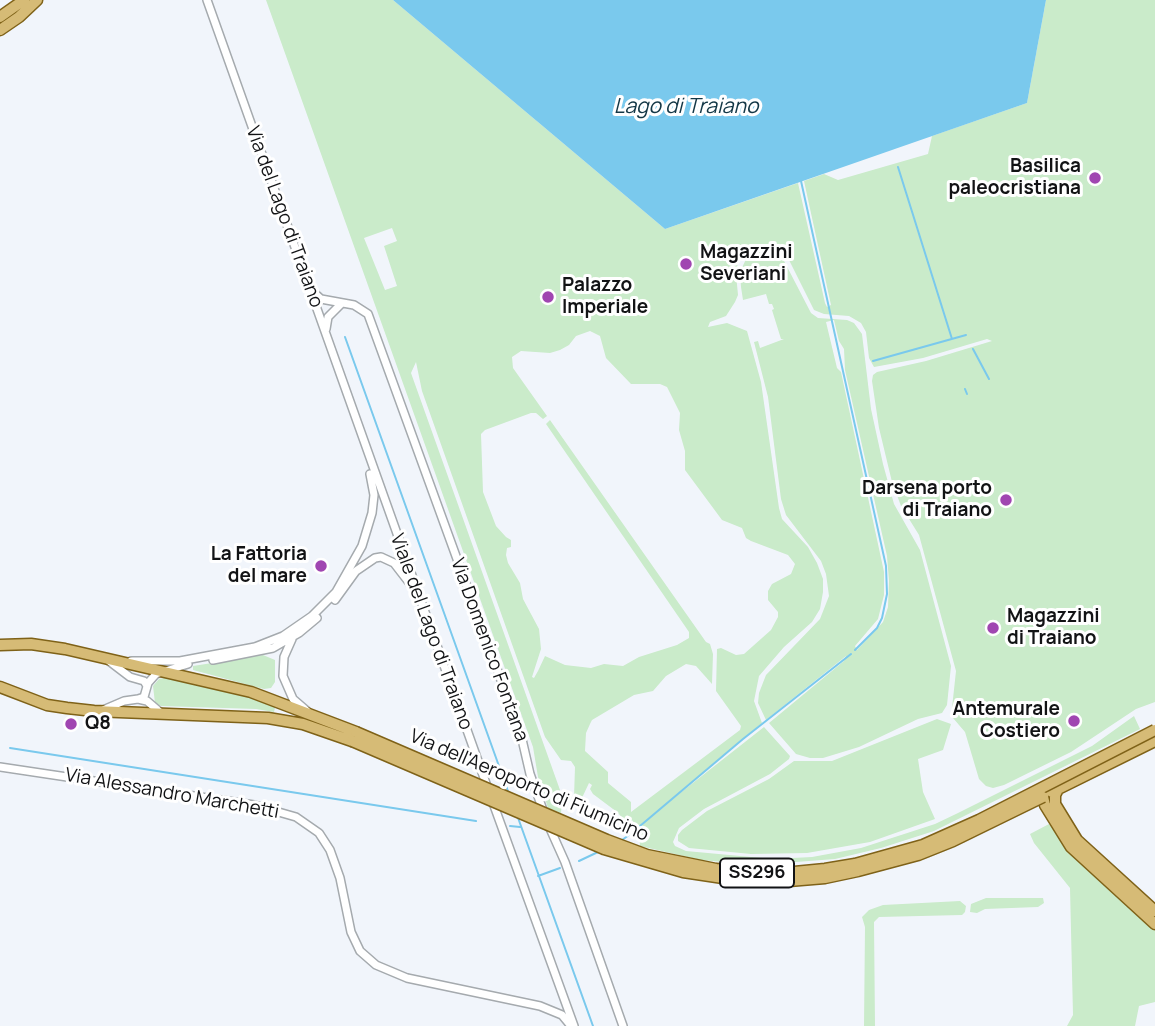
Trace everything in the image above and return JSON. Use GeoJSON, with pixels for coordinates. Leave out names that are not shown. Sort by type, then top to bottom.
{"type":"FeatureCollection","features":[{"type":"Feature","properties":{"kind":"main road"},"geometry":{"type":"LineString","coordinates":[[0,17],[24,0]]}},
{"type":"Feature","properties":{"kind":"main road"},"geometry":{"type":"LineString","coordinates":[[0,30],[37,0]]}},
{"type":"Feature","properties":{"kind":"main road","name":"Via dell'Aeroporto di Fiumicino"},"geometry":{"type":"LineString","coordinates":[[0,645],[31,644],[96,656],[251,692],[317,716],[354,736],[604,849],[683,872],[723,878],[766,881],[825,878],[890,863],[953,841],[1155,741]]}},
{"type":"Feature","properties":{"kind":"main road","name":"Via dell'Aeroporto di Fiumicino"},"geometry":{"type":"LineString","coordinates":[[0,687],[47,705],[94,712],[286,720],[354,736],[647,855],[716,869],[756,873],[825,869],[913,848],[979,820],[1155,730]]}},
{"type":"Feature","properties":{"kind":"main road"},"geometry":{"type":"LineString","coordinates":[[1059,778],[1044,791],[1043,797],[1071,847],[1155,924]]}},
{"type":"Feature","properties":{"kind":"main road"},"geometry":{"type":"LineString","coordinates":[[1058,789],[1055,800],[1057,818],[1077,840],[1155,911]]}},
{"type":"Feature","properties":{"kind":"street","name":"Via del Lago di Traiano"},"geometry":{"type":"LineString","coordinates":[[206,0],[361,434]]}},
{"type":"Feature","properties":{"kind":"street"},"geometry":{"type":"LineString","coordinates":[[309,287],[321,299],[341,303]]}},
{"type":"Feature","properties":{"kind":"street"},"geometry":{"type":"LineString","coordinates":[[325,332],[328,317],[341,303]]}},
{"type":"Feature","properties":{"kind":"street","name":"Via Domenico Fontana"},"geometry":{"type":"LineString","coordinates":[[341,303],[354,305],[368,314],[521,735],[530,774],[550,830],[565,862],[623,1026]]}},
{"type":"Feature","properties":{"kind":"street","name":"Viale del Lago di Traiano"},"geometry":{"type":"LineString","coordinates":[[361,434],[573,1026]]}},
{"type":"Feature","properties":{"kind":"street"},"geometry":{"type":"LineString","coordinates":[[96,656],[140,661],[180,661],[271,642],[303,623],[329,600],[351,568],[365,539],[374,495],[366,449]]}},
{"type":"Feature","properties":{"kind":"street"},"geometry":{"type":"LineString","coordinates":[[365,539],[370,550],[399,568],[420,601]]}},
{"type":"Feature","properties":{"kind":"street"},"geometry":{"type":"LineString","coordinates":[[94,712],[144,697],[153,677],[165,671],[182,665],[273,648],[299,633],[333,603],[356,571],[381,557]]}},
{"type":"Feature","properties":{"kind":"street"},"geometry":{"type":"LineString","coordinates":[[299,633],[287,649],[283,677],[293,699],[302,708],[317,716]]}},
{"type":"Feature","properties":{"kind":"street"},"geometry":{"type":"LineString","coordinates":[[96,656],[110,661],[130,677],[144,681],[147,686]]}},
{"type":"Feature","properties":{"kind":"street"},"geometry":{"type":"LineString","coordinates":[[138,699],[147,701],[163,714]]}},
{"type":"Feature","properties":{"kind":"street","name":"Via Alessandro Marchetti"},"geometry":{"type":"LineString","coordinates":[[0,767],[254,805],[296,817],[318,833],[330,850],[340,878],[351,932],[360,951],[376,965],[401,976],[540,1006],[562,1015],[573,1026]]}},
{"type":"Feature","properties":{"kind":"green space"},"geometry":{"type":"Polygon","coordinates":[[[266,0],[393,0],[665,229],[798,183],[827,307],[831,305],[804,181],[824,174],[838,180],[928,154],[932,136],[1027,103],[1046,0],[1155,0],[1155,702],[1136,709],[1071,752],[1004,785],[993,788],[986,786],[979,779],[965,732],[953,718],[956,671],[919,535],[901,506],[892,482],[879,428],[872,381],[877,372],[926,361],[992,341],[987,339],[923,358],[874,367],[869,358],[866,332],[861,323],[849,316],[824,314],[814,310],[788,258],[778,248],[763,245],[744,253],[738,262],[738,295],[735,302],[726,316],[710,322],[708,327],[727,323],[747,331],[761,382],[782,519],[808,547],[817,563],[823,579],[823,592],[820,609],[812,622],[784,647],[759,676],[754,701],[762,723],[670,801],[764,727],[790,756],[789,759],[770,774],[704,809],[679,828],[673,842],[675,846],[686,851],[773,859],[812,857],[861,848],[935,824],[958,813],[1092,746],[1134,716],[1140,729],[934,831],[835,859],[733,863],[701,860],[640,846],[639,830],[632,820],[628,824],[593,794],[590,789],[592,785],[589,783],[581,800],[574,797],[575,767],[571,761],[561,760],[545,737],[422,391],[416,362],[411,373],[565,804],[562,800],[561,813],[548,808],[538,777],[533,747],[266,0]],[[392,228],[364,238],[385,290],[397,286],[384,246],[397,241],[392,228]],[[590,331],[576,336],[569,345],[560,350],[550,353],[521,351],[512,357],[513,368],[547,416],[543,419],[536,413],[531,413],[485,430],[481,434],[483,492],[496,526],[511,540],[511,547],[507,548],[506,555],[508,563],[520,583],[523,599],[539,629],[541,649],[532,677],[534,678],[545,656],[565,665],[591,668],[604,664],[623,666],[689,638],[689,632],[546,424],[550,420],[710,644],[713,654],[712,684],[696,666],[686,664],[666,676],[653,691],[634,695],[592,720],[590,724],[586,733],[585,751],[608,772],[608,783],[631,802],[631,812],[740,730],[741,726],[716,691],[717,649],[721,648],[736,655],[744,654],[771,630],[778,612],[768,600],[768,591],[772,584],[791,574],[795,564],[788,555],[751,541],[746,538],[742,528],[722,520],[685,470],[685,451],[679,430],[680,413],[667,387],[660,384],[631,384],[606,358],[600,336],[590,331]]]}},
{"type":"Feature","properties":{"kind":"green space"},"geometry":{"type":"Polygon","coordinates":[[[767,249],[781,255],[811,313],[818,318],[847,320],[854,323],[862,334],[871,409],[883,464],[894,504],[920,550],[951,666],[947,705],[942,713],[918,719],[859,747],[823,758],[796,754],[769,723],[844,661],[846,656],[766,720],[758,703],[766,675],[820,619],[829,596],[821,561],[786,515],[781,499],[768,397],[754,342],[758,341],[760,348],[784,339],[781,339],[772,310],[774,309],[766,294],[743,300],[740,272],[747,257],[767,249]],[[834,320],[826,322],[837,368],[841,372],[884,572],[884,595],[878,619],[855,646],[857,650],[883,622],[888,607],[889,581],[887,556],[845,370],[844,349],[839,341],[834,320]]]}},
{"type":"Feature","properties":{"kind":"green space"},"geometry":{"type":"Polygon","coordinates":[[[263,655],[275,660],[275,682],[271,688],[264,689],[193,670],[193,666],[263,655]]]}},
{"type":"Feature","properties":{"kind":"green space"},"geometry":{"type":"Polygon","coordinates":[[[169,677],[276,704],[274,712],[161,706],[155,703],[153,686],[159,679],[169,677]]]}},
{"type":"Feature","properties":{"kind":"green space"},"geometry":{"type":"Polygon","coordinates":[[[937,719],[951,724],[943,750],[918,759],[923,792],[935,819],[870,842],[807,853],[751,854],[689,848],[678,841],[682,830],[707,811],[769,779],[794,761],[832,761],[937,719]]]}},
{"type":"Feature","properties":{"kind":"green space"},"geometry":{"type":"Polygon","coordinates":[[[1049,824],[1081,862],[1155,930],[1155,1002],[1139,1006],[1135,1026],[1067,1026],[1073,1015],[1070,888],[1034,843],[1030,834],[1049,824]]]}},
{"type":"Feature","properties":{"kind":"green space"},"geometry":{"type":"Polygon","coordinates":[[[986,898],[1043,898],[1044,903],[1038,907],[970,912],[971,904],[986,898]]]}},
{"type":"Feature","properties":{"kind":"green space"},"geometry":{"type":"Polygon","coordinates":[[[960,901],[966,906],[962,915],[879,917],[874,922],[875,1026],[864,1026],[865,927],[862,917],[869,910],[883,905],[960,901]]]}},
{"type":"Feature","properties":{"kind":"water","name":"Lago di Traiano"},"geometry":{"type":"Polygon","coordinates":[[[393,0],[1046,0],[1027,103],[665,229],[393,0]]]}},
{"type":"Feature","properties":{"kind":"waterway"},"geometry":{"type":"LineString","coordinates":[[898,167],[952,339]]}},
{"type":"Feature","properties":{"kind":"waterway"},"geometry":{"type":"LineString","coordinates":[[801,181],[886,566],[887,594],[882,618],[877,628],[855,650]]}},
{"type":"Feature","properties":{"kind":"waterway"},"geometry":{"type":"LineString","coordinates":[[873,361],[966,335]]}},
{"type":"Feature","properties":{"kind":"waterway"},"geometry":{"type":"LineString","coordinates":[[345,337],[509,794]]}},
{"type":"Feature","properties":{"kind":"waterway"},"geometry":{"type":"LineString","coordinates":[[973,349],[989,379]]}},
{"type":"Feature","properties":{"kind":"waterway"},"geometry":{"type":"LineString","coordinates":[[965,389],[967,394]]}},
{"type":"Feature","properties":{"kind":"waterway"},"geometry":{"type":"LineString","coordinates":[[640,826],[743,739],[851,654]]}},
{"type":"Feature","properties":{"kind":"waterway"},"geometry":{"type":"LineString","coordinates":[[10,748],[476,821]]}},
{"type":"Feature","properties":{"kind":"waterway"},"geometry":{"type":"LineString","coordinates":[[517,815],[593,1026]]}},
{"type":"Feature","properties":{"kind":"waterway"},"geometry":{"type":"LineString","coordinates":[[510,826],[520,827]]}},
{"type":"Feature","properties":{"kind":"waterway"},"geometry":{"type":"LineString","coordinates":[[622,840],[632,833]]}},
{"type":"Feature","properties":{"kind":"waterway"},"geometry":{"type":"LineString","coordinates":[[579,861],[598,852]]}},
{"type":"Feature","properties":{"kind":"waterway"},"geometry":{"type":"LineString","coordinates":[[538,876],[560,868]]}},
{"type":"Feature","properties":{"kind":"place","name":"Basilica paleocristiana"},"geometry":{"type":"Point","coordinates":[1095,178]}},
{"type":"Feature","properties":{"kind":"place","name":"Magazzini Severiani"},"geometry":{"type":"Point","coordinates":[686,264]}},
{"type":"Feature","properties":{"kind":"place","name":"Palazzo Imperiale"},"geometry":{"type":"Point","coordinates":[548,297]}},
{"type":"Feature","properties":{"kind":"place","name":"Darsena porto di Traiano"},"geometry":{"type":"Point","coordinates":[1006,500]}},
{"type":"Feature","properties":{"kind":"place","name":"La Fattoria del mare"},"geometry":{"type":"Point","coordinates":[321,566]}},
{"type":"Feature","properties":{"kind":"place","name":"Magazzini di Traiano"},"geometry":{"type":"Point","coordinates":[993,628]}},
{"type":"Feature","properties":{"kind":"place","name":"Antemurale Costiero"},"geometry":{"type":"Point","coordinates":[1074,721]}},
{"type":"Feature","properties":{"kind":"place","name":"Q8"},"geometry":{"type":"Point","coordinates":[71,724]}}]}
